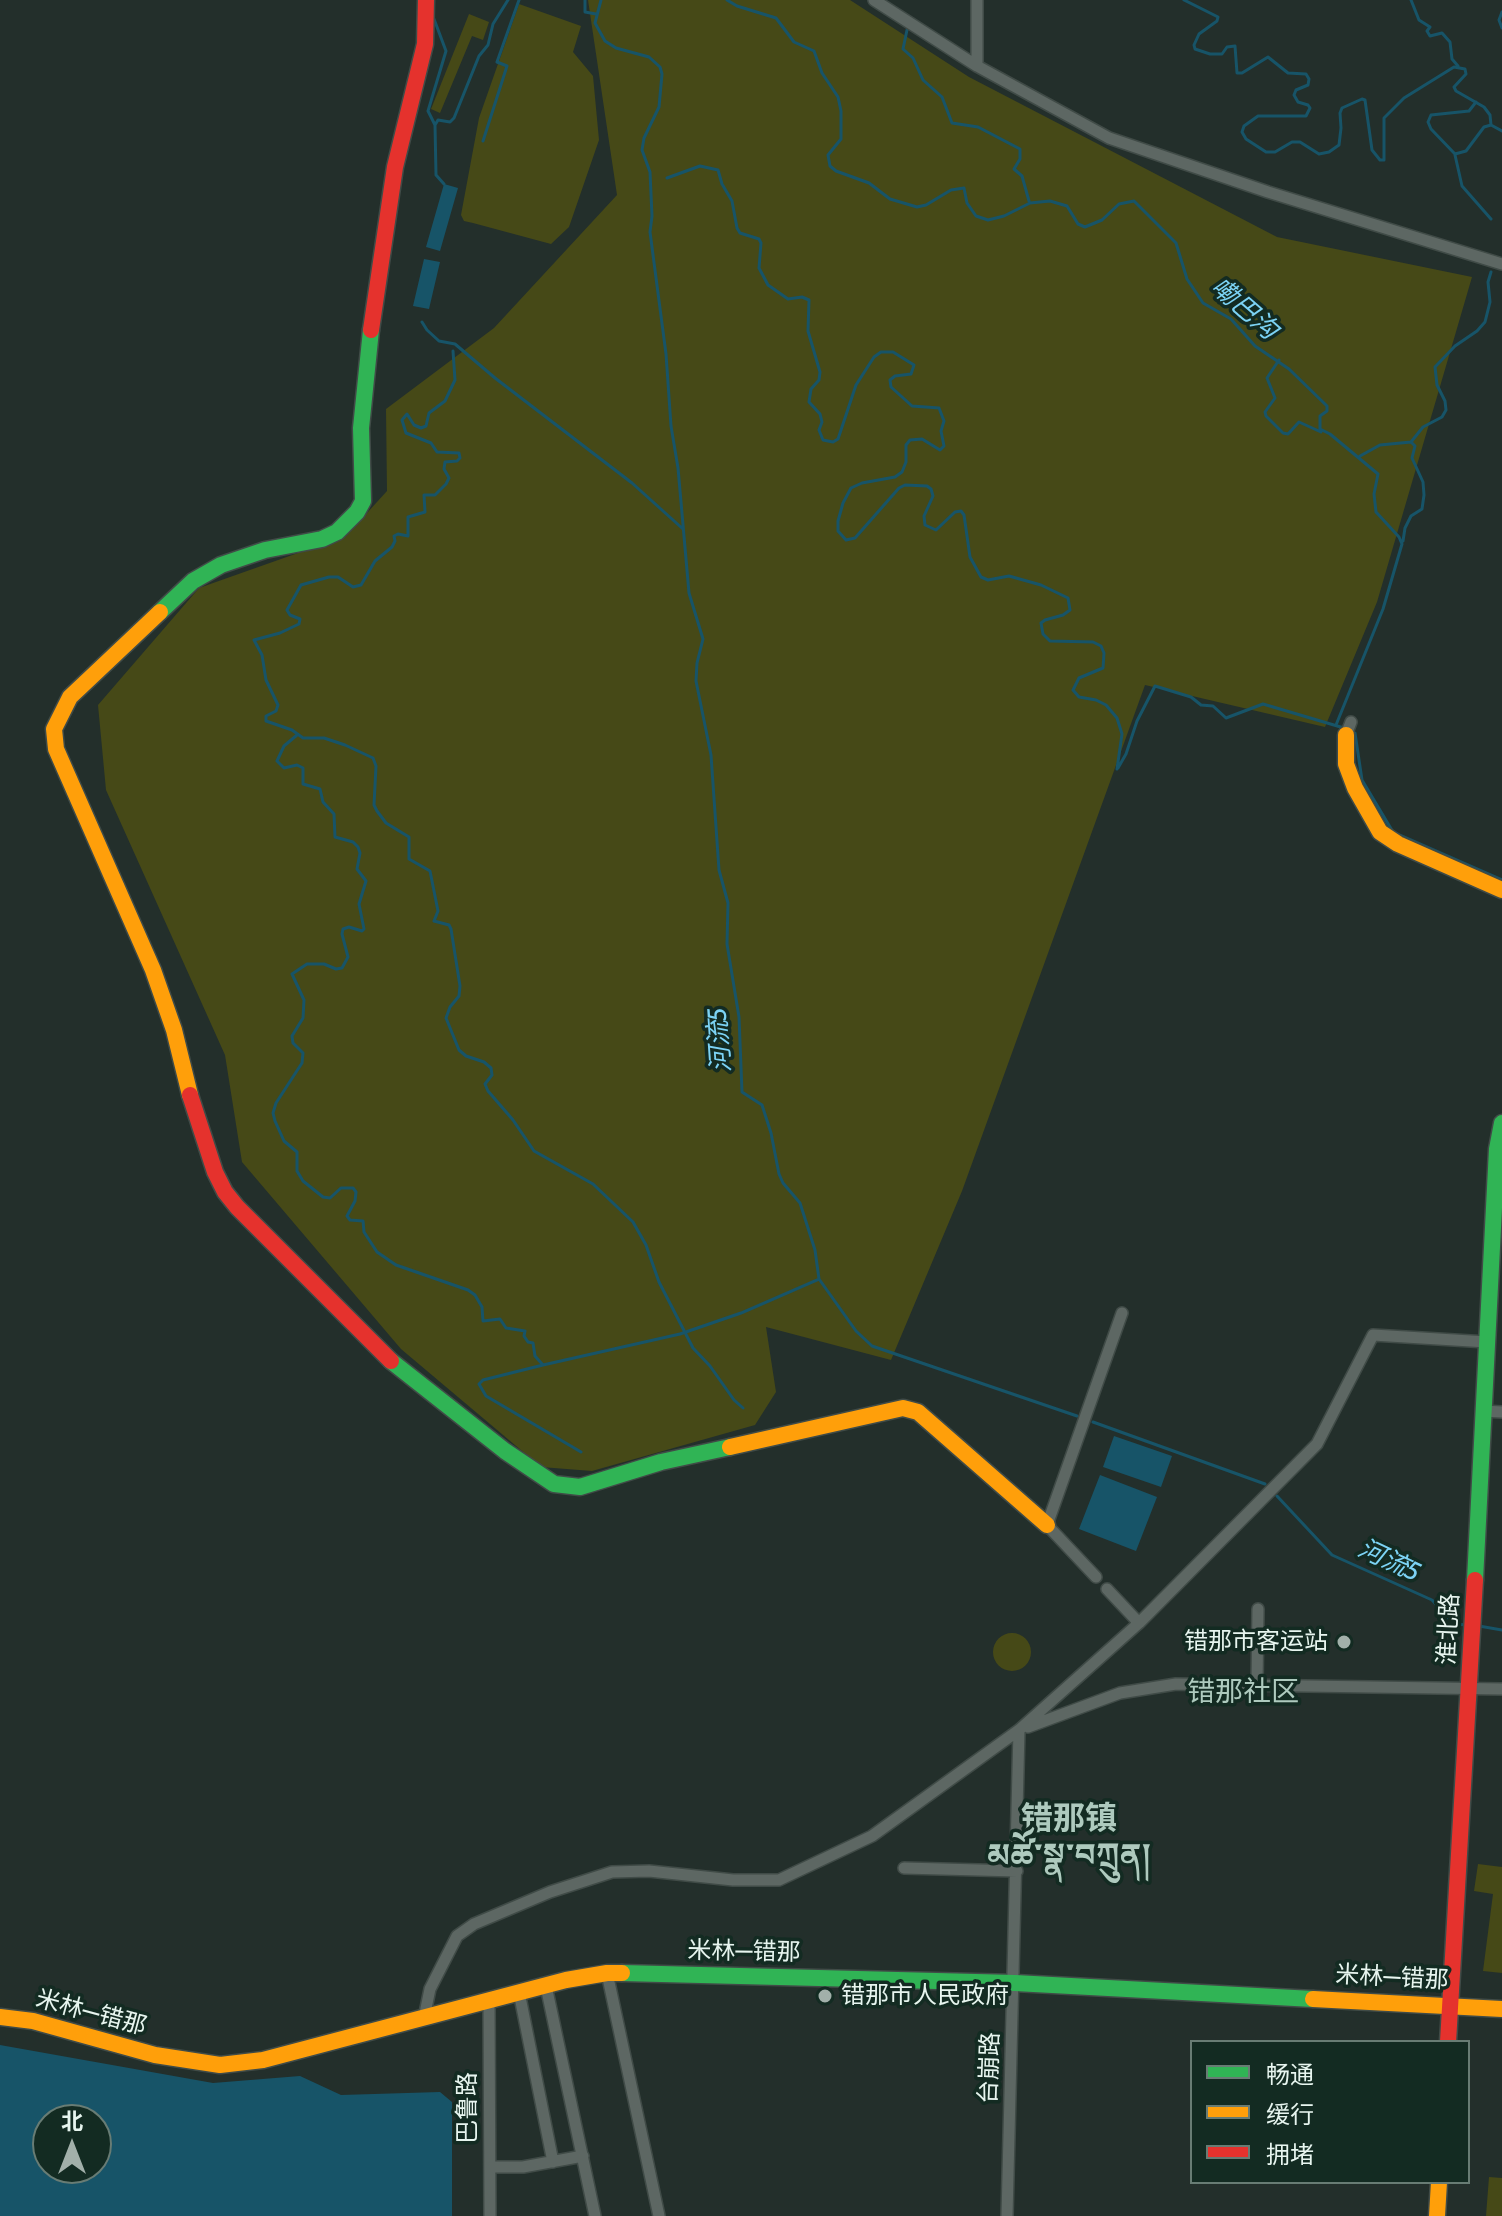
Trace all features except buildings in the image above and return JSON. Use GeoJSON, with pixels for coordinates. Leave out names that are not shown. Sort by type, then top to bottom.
{"type":"FeatureCollection","features":[{"type":"Feature","properties":{"kind":"main road"},"geometry":{"type":"LineString","coordinates":[[426,0],[425,44],[395,167],[365,369],[361,428],[363,501],[357,512],[337,532],[322,539],[265,550],[221,565],[193,581],[70,697],[54,729],[56,749],[153,970],[174,1030],[195,1116],[215,1172],[237,1207],[382,1353],[517,1460],[554,1484],[580,1487],[661,1462],[903,1408],[918,1412],[1047,1525]]}},
{"type":"Feature","properties":{"kind":"main road"},"geometry":{"type":"LineString","coordinates":[[1349,728],[1346,764],[1380,832],[1398,844],[1502,890]]}},
{"type":"Feature","properties":{"kind":"main road","name":"淮北路"},"geometry":{"type":"LineString","coordinates":[[1448,2040],[1470,1688],[1497,1149],[1502,1123]]}},
{"type":"Feature","properties":{"kind":"main road","name":"米林—错那"},"geometry":{"type":"LineString","coordinates":[[0,2017],[33,2021],[155,2055],[220,2065],[263,2060],[519,1992],[607,1973],[1015,1983],[1502,2009]]}},
{"type":"Feature","properties":{"kind":"main road"},"geometry":{"type":"LineString","coordinates":[[1437,2216],[1439,2184]]}},
{"type":"Feature","properties":{"kind":"street"},"geometry":{"type":"LineString","coordinates":[[874,0],[977,66],[1080,124],[1135,148],[1502,264]]}},
{"type":"Feature","properties":{"kind":"street"},"geometry":{"type":"LineString","coordinates":[[977,0],[977,66]]}},
{"type":"Feature","properties":{"kind":"street"},"geometry":{"type":"LineString","coordinates":[[1096,1577],[1047,1525],[1122,1313]]}},
{"type":"Feature","properties":{"kind":"street"},"geometry":{"type":"LineString","coordinates":[[424,2018],[430,1989],[457,1936],[474,1924],[550,1892],[612,1872],[649,1871],[733,1880],[779,1880],[872,1836],[1019,1730],[1139,1623],[1317,1444],[1373,1335],[1487,1342]]}},
{"type":"Feature","properties":{"kind":"street"},"geometry":{"type":"LineString","coordinates":[[1483,1411],[1502,1412]]}},
{"type":"Feature","properties":{"kind":"street"},"geometry":{"type":"LineString","coordinates":[[1107,1589],[1139,1623]]}},
{"type":"Feature","properties":{"kind":"street"},"geometry":{"type":"LineString","coordinates":[[1257,1685],[1258,1609]]}},
{"type":"Feature","properties":{"kind":"street"},"geometry":{"type":"LineString","coordinates":[[1019,1730],[1120,1693],[1176,1684],[1502,1689]]}},
{"type":"Feature","properties":{"kind":"street","name":"台崩路"},"geometry":{"type":"LineString","coordinates":[[1007,2216],[1019,1730]]}},
{"type":"Feature","properties":{"kind":"street"},"geometry":{"type":"LineString","coordinates":[[904,1868],[1017,1871]]}},
{"type":"Feature","properties":{"kind":"street"},"geometry":{"type":"LineString","coordinates":[[607,1973],[659,2216]]}},
{"type":"Feature","properties":{"kind":"street"},"geometry":{"type":"LineString","coordinates":[[546,1986],[595,2216]]}},
{"type":"Feature","properties":{"kind":"street"},"geometry":{"type":"LineString","coordinates":[[519,1992],[553,2162]]}},
{"type":"Feature","properties":{"kind":"street","name":"巴鲁路"},"geometry":{"type":"LineString","coordinates":[[489,2000],[490,2216]]}},
{"type":"Feature","properties":{"kind":"street"},"geometry":{"type":"LineString","coordinates":[[490,2167],[523,2167],[583,2156]]}},
{"type":"Feature","properties":{"kind":"green space"},"geometry":{"type":"Polygon","coordinates":[[[588,0],[850,0],[969,77],[1277,237],[1472,277],[1377,602],[1325,727],[1145,685],[962,1191],[891,1360],[766,1327],[776,1392],[755,1425],[592,1471],[541,1467],[401,1349],[242,1162],[225,1055],[106,790],[98,705],[199,588],[346,536],[387,491],[386,409],[494,328],[617,195],[588,0]]]}},
{"type":"Feature","properties":{"kind":"green space"},"geometry":{"type":"Polygon","coordinates":[[[519,4],[581,26],[573,52],[593,76],[599,140],[569,227],[551,244],[464,221],[461,215],[479,118],[519,4]]]}},
{"type":"Feature","properties":{"kind":"green space"},"geometry":{"type":"Polygon","coordinates":[[[469,14],[489,22],[483,40],[472,36],[440,113],[431,109],[469,14]]]}},
{"type":"Feature","properties":{"kind":"green space"},"geometry":{"type":"Polygon","coordinates":[[[1012,1633],[1025,1639],[1031,1652],[1025,1665],[1012,1671],[999,1665],[993,1652],[999,1639],[1012,1633]]]}},
{"type":"Feature","properties":{"kind":"green space"},"geometry":{"type":"Polygon","coordinates":[[[1478,1864],[1502,1867],[1502,1973],[1483,1971],[1493,1894],[1474,1891],[1478,1864]]]}},
{"type":"Feature","properties":{"kind":"green space"},"geometry":{"type":"Polygon","coordinates":[[[1489,2177],[1502,2178],[1502,2216],[1486,2216],[1489,2177]]]}},
{"type":"Feature","properties":{"kind":"water"},"geometry":{"type":"Polygon","coordinates":[[[444,184],[458,188],[440,251],[426,247],[444,184]]]}},
{"type":"Feature","properties":{"kind":"water"},"geometry":{"type":"Polygon","coordinates":[[[424,259],[440,262],[429,309],[413,306],[424,259]]]}},
{"type":"Feature","properties":{"kind":"water"},"geometry":{"type":"Polygon","coordinates":[[[1114,1436],[1172,1456],[1161,1487],[1103,1467],[1114,1436]]]}},
{"type":"Feature","properties":{"kind":"water"},"geometry":{"type":"Polygon","coordinates":[[[1100,1475],[1157,1497],[1136,1551],[1079,1529],[1100,1475]]]}},
{"type":"Feature","properties":{"kind":"water"},"geometry":{"type":"Polygon","coordinates":[[[0,2045],[213,2083],[300,2076],[341,2095],[440,2092],[452,2102],[452,2216],[0,2216],[0,2045]]]}},
{"type":"Feature","properties":{"kind":"waterway"},"geometry":{"type":"LineString","coordinates":[[435,125],[438,120],[450,122],[454,118],[479,56],[488,45],[493,24],[508,0]]}},
{"type":"Feature","properties":{"kind":"waterway"},"geometry":{"type":"LineString","coordinates":[[483,141],[507,66],[497,62],[519,0]]}},
{"type":"Feature","properties":{"kind":"waterway"},"geometry":{"type":"LineString","coordinates":[[585,0],[585,12],[596,14]]}},
{"type":"Feature","properties":{"kind":"waterway","name":"河流5"},"geometry":{"type":"LineString","coordinates":[[601,0],[595,23],[605,41],[616,48],[649,57],[660,67],[662,74],[659,107],[644,138],[642,150],[650,172],[650,232],[666,354],[689,593],[703,639],[696,681],[711,755],[719,870],[728,903],[727,944],[739,1017],[742,1092],[762,1105],[779,1174],[800,1203],[815,1250],[819,1279],[856,1331],[872,1346],[1077,1416]]}},
{"type":"Feature","properties":{"kind":"waterway","name":"嘞巴沟"},"geometry":{"type":"LineString","coordinates":[[727,0],[776,18],[794,42],[814,51],[822,73],[838,97],[841,111],[841,139],[828,155],[830,166],[836,171],[869,183],[890,199],[917,207],[951,190],[964,188],[967,203],[976,216],[988,220],[1030,203],[1050,201],[1067,206],[1078,224],[1085,227],[1102,220],[1119,204],[1134,201],[1176,243],[1187,279],[1203,303],[1231,319],[1255,346],[1289,369],[1327,406],[1327,411],[1320,416],[1320,429],[1378,474],[1374,494],[1376,512],[1402,544],[1383,609],[1336,725]]}},
{"type":"Feature","properties":{"kind":"waterway"},"geometry":{"type":"LineString","coordinates":[[1184,0],[1218,17],[1199,34],[1195,49],[1222,54],[1227,47],[1235,46],[1237,73],[1268,57],[1288,73],[1306,74],[1309,79],[1308,85],[1296,90],[1294,95],[1298,102],[1310,108],[1306,116],[1258,116],[1244,126],[1242,132],[1246,139],[1266,152],[1275,152],[1292,142],[1300,142],[1319,154],[1329,152],[1339,145],[1342,108],[1362,99],[1365,100],[1372,150],[1380,160],[1384,160],[1384,118],[1404,98],[1454,67],[1465,69],[1466,74],[1454,87],[1456,91],[1484,107],[1490,115],[1491,125],[1502,131]]}},
{"type":"Feature","properties":{"kind":"waterway"},"geometry":{"type":"LineString","coordinates":[[1411,0],[1419,20],[1430,27],[1427,31],[1430,36],[1442,33],[1450,42],[1452,59],[1458,66]]}},
{"type":"Feature","properties":{"kind":"waterway"},"geometry":{"type":"LineString","coordinates":[[1502,12],[1499,20],[1502,28]]}},
{"type":"Feature","properties":{"kind":"waterway"},"geometry":{"type":"LineString","coordinates":[[434,19],[446,51],[428,111],[435,125],[436,175],[444,184]]}},
{"type":"Feature","properties":{"kind":"waterway"},"geometry":{"type":"LineString","coordinates":[[907,30],[903,49],[913,58],[923,80],[942,97],[952,123],[978,127],[1020,149],[1020,159],[1014,169],[1022,176],[1029,201]]}},
{"type":"Feature","properties":{"kind":"waterway"},"geometry":{"type":"LineString","coordinates":[[1476,102],[1469,111],[1431,115],[1428,122],[1431,129],[1455,154],[1466,151],[1484,127],[1491,125]]}},
{"type":"Feature","properties":{"kind":"waterway"},"geometry":{"type":"LineString","coordinates":[[1455,155],[1462,186],[1491,219]]}},
{"type":"Feature","properties":{"kind":"waterway"},"geometry":{"type":"LineString","coordinates":[[667,178],[700,166],[718,170],[732,201],[737,228],[740,233],[759,239],[761,243],[759,268],[768,285],[788,299],[802,297],[809,300],[808,331],[820,372],[819,380],[811,389],[809,402],[820,414],[822,422],[819,430],[823,440],[833,442],[838,439],[856,385],[874,357],[881,352],[893,352],[914,365],[911,374],[895,376],[890,380],[891,387],[912,406],[939,408],[944,421],[941,431],[944,446],[940,450],[922,439],[910,440],[906,445],[906,462],[902,472],[895,477],[851,488],[843,503],[838,531],[846,540],[855,538],[899,488],[905,485],[927,486],[933,496],[924,516],[925,525],[936,530],[955,512],[961,511],[970,557],[981,577],[988,580],[1009,576],[1041,585],[1068,598],[1070,610],[1041,623],[1043,634],[1050,641],[1093,642],[1101,646],[1103,668],[1079,678],[1073,690],[1079,697],[1106,705],[1117,718],[1122,734],[1117,769]]}},
{"type":"Feature","properties":{"kind":"waterway"},"geometry":{"type":"LineString","coordinates":[[1360,456],[1380,445],[1411,442],[1423,427],[1442,417],[1446,410],[1445,401],[1437,385],[1435,367],[1485,322],[1490,302],[1488,282],[1491,272]]}},
{"type":"Feature","properties":{"kind":"waterway"},"geometry":{"type":"LineString","coordinates":[[422,322],[439,341],[455,344],[632,483],[683,529]]}},
{"type":"Feature","properties":{"kind":"waterway"},"geometry":{"type":"LineString","coordinates":[[453,351],[455,380],[445,401],[429,413],[426,426],[421,428],[414,425],[407,414],[402,420],[406,433],[431,443],[437,452],[459,453],[460,458],[445,462],[444,469],[449,478],[446,484],[435,495],[424,495],[425,512],[408,517],[408,536],[394,536],[392,547],[375,561],[361,585],[353,587],[338,577],[301,585],[287,610],[290,615],[300,619],[299,624],[254,640],[262,655],[266,680],[278,705],[276,711],[266,716],[266,721],[292,730],[303,738],[324,738],[373,758],[376,766],[374,805],[386,823],[409,837],[409,859],[430,871],[438,911],[434,921],[449,925],[451,929],[460,986],[459,996],[446,1018],[459,1050],[491,1068],[492,1075],[485,1084],[488,1091],[534,1151],[593,1184],[633,1222],[693,1348],[743,1408]]}},
{"type":"Feature","properties":{"kind":"waterway"},"geometry":{"type":"LineString","coordinates":[[1279,360],[1267,378],[1275,398],[1265,412],[1266,416],[1283,433],[1288,434],[1299,422],[1321,432]]}},
{"type":"Feature","properties":{"kind":"waterway"},"geometry":{"type":"LineString","coordinates":[[1403,541],[1411,516],[1422,509],[1424,495],[1423,482],[1412,458],[1415,446],[1411,442]]}},
{"type":"Feature","properties":{"kind":"waterway"},"geometry":{"type":"LineString","coordinates":[[1118,768],[1155,686],[1191,697],[1201,705],[1213,706],[1226,718],[1263,704],[1344,728]]}},
{"type":"Feature","properties":{"kind":"waterway","name":"嘞巴沟"},"geometry":{"type":"LineString","coordinates":[[1351,731],[1355,733],[1362,780],[1393,832],[1502,880]]}},
{"type":"Feature","properties":{"kind":"waterway"},"geometry":{"type":"LineString","coordinates":[[297,735],[284,746],[277,761],[284,768],[297,765],[303,768],[303,784],[320,789],[323,802],[334,814],[335,837],[353,842],[358,847],[357,869],[366,881],[359,904],[364,929],[343,929],[348,957],[342,968],[307,964],[292,974],[304,1000],[303,1018],[292,1036],[293,1043],[303,1053],[302,1063],[276,1103],[273,1113],[275,1121],[284,1141],[297,1152],[297,1171],[303,1181],[323,1197],[330,1198],[341,1188],[353,1188],[355,1201],[347,1216],[350,1220],[363,1221],[364,1232],[377,1252],[396,1265],[468,1290],[482,1307],[483,1321],[500,1319],[506,1328],[525,1331],[524,1336],[533,1343],[535,1356],[543,1365]]}},
{"type":"Feature","properties":{"kind":"waterway"},"geometry":{"type":"LineString","coordinates":[[581,1452],[486,1396],[479,1384],[483,1380],[543,1365],[680,1334],[741,1313],[819,1279]]}},
{"type":"Feature","properties":{"kind":"waterway","name":"河流5"},"geometry":{"type":"LineString","coordinates":[[1093,1422],[1265,1484]]}},
{"type":"Feature","properties":{"kind":"waterway","name":"河流5"},"geometry":{"type":"LineString","coordinates":[[1277,1496],[1332,1555],[1432,1600],[1454,1624],[1468,1625]]}},
{"type":"Feature","properties":{"kind":"waterway","name":"河流5"},"geometry":{"type":"LineString","coordinates":[[1479,1626],[1502,1630]]}},
{"type":"Feature","properties":{"kind":"traffic: fast"},"geometry":{"type":"LineString","coordinates":[[160,612],[193,581],[221,565],[265,550],[322,539],[337,532],[357,512],[363,501],[361,428],[371,330]]}},
{"type":"Feature","properties":{"kind":"traffic: fast"},"geometry":{"type":"LineString","coordinates":[[1475,1580],[1497,1149],[1502,1123]]}},
{"type":"Feature","properties":{"kind":"traffic: fast"},"geometry":{"type":"LineString","coordinates":[[391,1361],[505,1451],[554,1484],[580,1487],[661,1462],[730,1447]]}},
{"type":"Feature","properties":{"kind":"traffic: fast"},"geometry":{"type":"LineString","coordinates":[[622,1973],[1015,1983],[1313,1999]]}},
{"type":"Feature","properties":{"kind":"traffic: slow"},"geometry":{"type":"LineString","coordinates":[[160,612],[70,697],[54,729],[56,749],[153,970],[174,1030],[190,1095]]}},
{"type":"Feature","properties":{"kind":"traffic: slow"},"geometry":{"type":"LineString","coordinates":[[1346,735],[1346,764],[1355,788],[1380,832],[1398,844],[1502,890]]}},
{"type":"Feature","properties":{"kind":"traffic: slow"},"geometry":{"type":"LineString","coordinates":[[730,1447],[903,1408],[918,1412],[1047,1525]]}},
{"type":"Feature","properties":{"kind":"traffic: slow"},"geometry":{"type":"LineString","coordinates":[[0,2017],[33,2021],[155,2055],[220,2065],[263,2060],[566,1980],[622,1973]]}},
{"type":"Feature","properties":{"kind":"traffic: slow"},"geometry":{"type":"LineString","coordinates":[[1313,1999],[1502,2009]]}},
{"type":"Feature","properties":{"kind":"traffic: slow"},"geometry":{"type":"LineString","coordinates":[[1437,2216],[1439,2184]]}},
{"type":"Feature","properties":{"kind":"traffic: jam"},"geometry":{"type":"LineString","coordinates":[[371,330],[395,167],[425,44],[426,0]]}},
{"type":"Feature","properties":{"kind":"traffic: jam"},"geometry":{"type":"LineString","coordinates":[[190,1095],[215,1172],[225,1192],[391,1361]]}},
{"type":"Feature","properties":{"kind":"traffic: jam"},"geometry":{"type":"LineString","coordinates":[[1448,2040],[1475,1580]]}},
{"type":"Feature","properties":{"kind":"place","name":"错那市客运站"},"geometry":{"type":"Point","coordinates":[1344,1642]}},
{"type":"Feature","properties":{"kind":"place","name":"错那市人民政府"},"geometry":{"type":"Point","coordinates":[825,1996]}},
{"type":"Feature","properties":{"kind":"district","name":"错那社区"},"geometry":{"type":"Point","coordinates":[1243,1693]}},
{"type":"Feature","properties":{"kind":"district","name":"错那镇 མཚོ་སྣ་བཀྲུན།"},"geometry":{"type":"Point","coordinates":[1069,1838]}}]}
